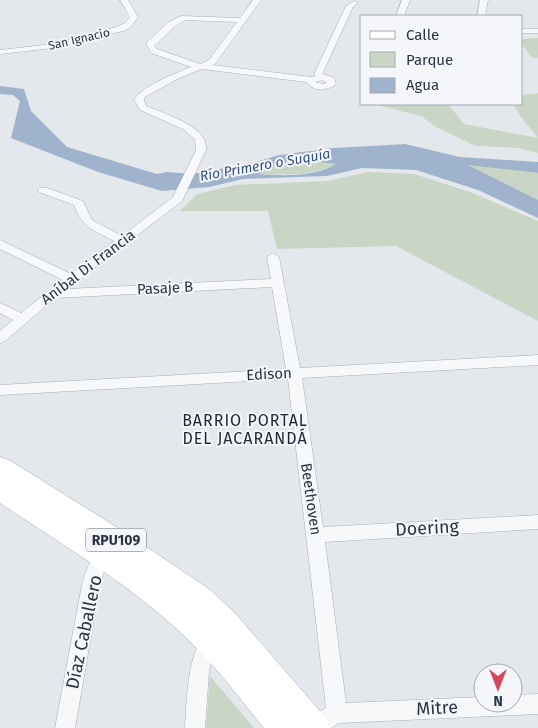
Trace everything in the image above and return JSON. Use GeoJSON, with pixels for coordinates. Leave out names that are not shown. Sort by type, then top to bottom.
{"type":"FeatureCollection","features":[{"type":"Feature","properties":{"kind":"main road","name":"RPU109"},"geometry":{"type":"LineString","coordinates":[[0,467],[110,549],[160,597],[217,632],[312,725]]}},
{"type":"Feature","properties":{"kind":"main road","name":"RPU109"},"geometry":{"type":"LineString","coordinates":[[0,490],[110,549]]}},
{"type":"Feature","properties":{"kind":"street","name":"San Ignacio"},"geometry":{"type":"LineString","coordinates":[[0,52],[52,46],[120,29],[128,25],[134,17],[124,0]]}},
{"type":"Feature","properties":{"kind":"street"},"geometry":{"type":"LineString","coordinates":[[204,67],[212,62],[257,0]]}},
{"type":"Feature","properties":{"kind":"street"},"geometry":{"type":"LineString","coordinates":[[400,15],[406,0]]}},
{"type":"Feature","properties":{"kind":"street"},"geometry":{"type":"LineString","coordinates":[[482,15],[484,0]]}},
{"type":"Feature","properties":{"kind":"street"},"geometry":{"type":"LineString","coordinates":[[244,20],[184,18],[172,24],[150,43],[151,49],[183,62],[204,67],[315,78],[350,6],[355,1]]}},
{"type":"Feature","properties":{"kind":"street"},"geometry":{"type":"LineString","coordinates":[[523,31],[538,31]]}},
{"type":"Feature","properties":{"kind":"street","name":"Aníbal Di Francia"},"geometry":{"type":"LineString","coordinates":[[0,338],[71,279],[180,197],[203,145],[193,130],[143,108],[139,99],[158,85],[176,76],[204,67]]}},
{"type":"Feature","properties":{"kind":"street"},"geometry":{"type":"LineString","coordinates":[[43,190],[79,203],[84,218],[88,222],[122,241]]}},
{"type":"Feature","properties":{"kind":"street"},"geometry":{"type":"LineString","coordinates":[[0,244],[71,279]]}},
{"type":"Feature","properties":{"kind":"street","name":"Beethoven"},"geometry":{"type":"LineString","coordinates":[[273,256],[294,372],[316,534],[312,725]]}},
{"type":"Feature","properties":{"kind":"street","name":"Pasaje B"},"geometry":{"type":"LineString","coordinates":[[52,294],[279,283]]}},
{"type":"Feature","properties":{"kind":"street"},"geometry":{"type":"LineString","coordinates":[[0,307],[21,319]]}},
{"type":"Feature","properties":{"kind":"street","name":"Edison"},"geometry":{"type":"LineString","coordinates":[[0,390],[294,372],[538,360]]}},
{"type":"Feature","properties":{"kind":"street","name":"Doering"},"geometry":{"type":"LineString","coordinates":[[316,534],[538,522]]}},
{"type":"Feature","properties":{"kind":"street","name":"Díaz Caballero"},"geometry":{"type":"LineString","coordinates":[[65,728],[91,585],[95,572],[110,549]]}},
{"type":"Feature","properties":{"kind":"street"},"geometry":{"type":"LineString","coordinates":[[195,728],[203,652],[217,632]]}},
{"type":"Feature","properties":{"kind":"street","name":"Mitre"},"geometry":{"type":"LineString","coordinates":[[312,725],[538,704]]}},
{"type":"Feature","properties":{"kind":"green space"},"geometry":{"type":"Polygon","coordinates":[[[538,38],[538,58],[532,58],[523,45],[523,39],[538,38]]]}},
{"type":"Feature","properties":{"kind":"green space"},"geometry":{"type":"Polygon","coordinates":[[[538,93],[538,138],[514,105],[523,105],[523,95],[538,93]]]}},
{"type":"Feature","properties":{"kind":"green space"},"geometry":{"type":"Polygon","coordinates":[[[377,105],[449,105],[464,124],[538,138],[538,153],[518,148],[476,146],[436,127],[421,116],[377,105]]]}},
{"type":"Feature","properties":{"kind":"green space"},"geometry":{"type":"Polygon","coordinates":[[[303,160],[336,164],[308,173],[258,174],[267,167],[303,160]]]}},
{"type":"Feature","properties":{"kind":"green space"},"geometry":{"type":"Polygon","coordinates":[[[466,164],[538,173],[538,200],[466,164]]]}},
{"type":"Feature","properties":{"kind":"green space"},"geometry":{"type":"Polygon","coordinates":[[[368,172],[414,174],[470,192],[538,221],[538,321],[396,246],[277,249],[268,211],[180,211],[197,194],[236,185],[327,181],[368,172]]]}},
{"type":"Feature","properties":{"kind":"green space"},"geometry":{"type":"Polygon","coordinates":[[[210,676],[254,728],[206,728],[210,676]]]}},
{"type":"Feature","properties":{"kind":"water","name":"Río Primero o Suquía"},"geometry":{"type":"Polygon","coordinates":[[[0,86],[24,89],[31,111],[67,147],[157,174],[167,172],[192,174],[252,163],[279,155],[334,148],[405,144],[460,157],[538,162],[538,173],[468,165],[538,200],[538,218],[478,190],[416,170],[362,168],[327,176],[243,179],[209,187],[162,191],[98,172],[11,138],[20,101],[13,95],[0,94],[0,86]],[[303,160],[267,167],[259,174],[288,175],[308,173],[336,164],[303,160]]]}},
{"type":"Feature","properties":{"kind":"district","name":"BARRIO PORTAL DEL JACARANDÁ"},"geometry":{"type":"Point","coordinates":[245,429]}}]}
